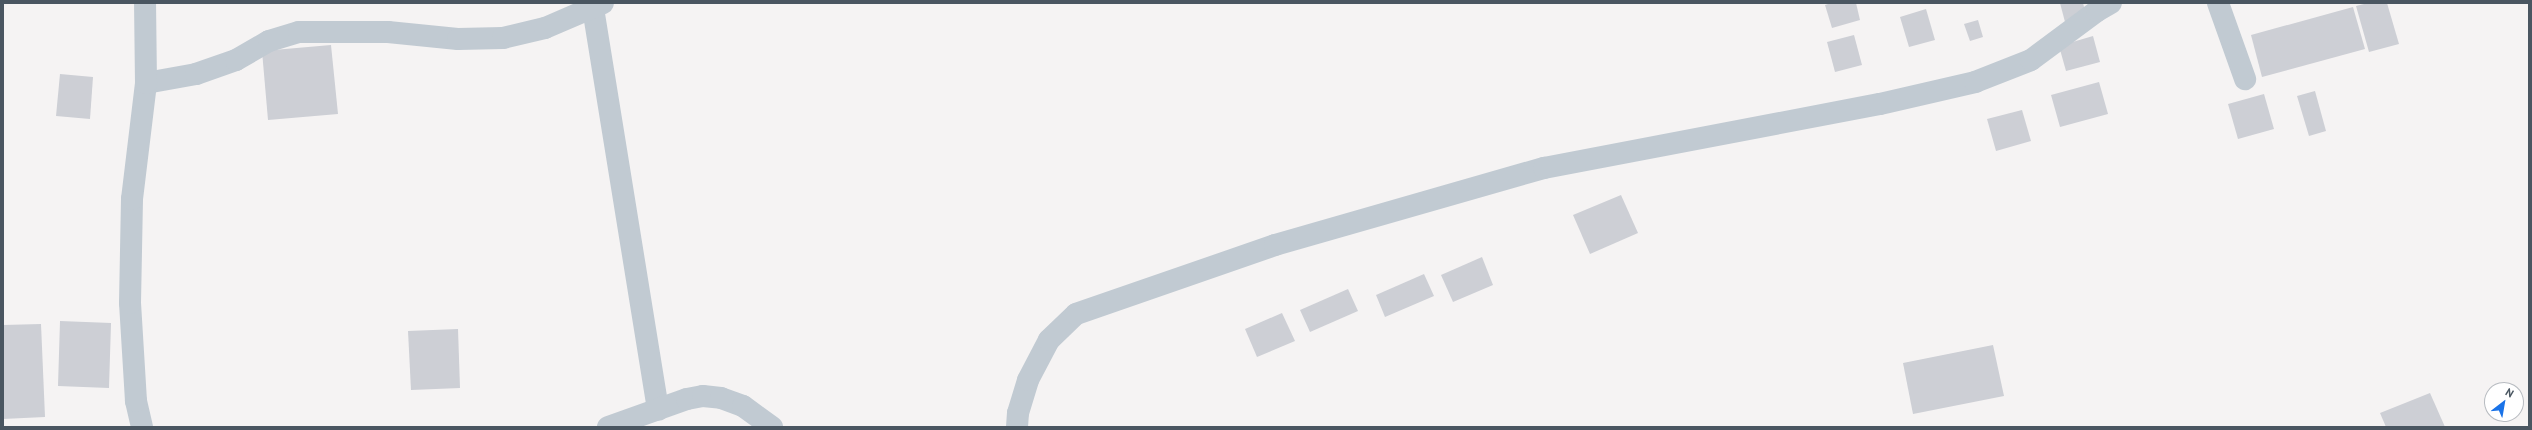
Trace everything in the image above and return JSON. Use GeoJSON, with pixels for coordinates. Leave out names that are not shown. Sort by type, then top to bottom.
{"type":"FeatureCollection","features":[{"type":"Feature","properties":{"kind":"street"},"geometry":{"type":"LineString","coordinates":[[142,427],[136,401],[130,303],[132,199],[146,83],[146,3]]}},
{"type":"Feature","properties":{"kind":"street"},"geometry":{"type":"LineString","coordinates":[[1017,427],[1018,412],[1028,380],[1049,340],[1076,314],[1275,245],[1544,168],[1880,104],[1975,82],[2031,60],[2097,11],[2111,3]]}},
{"type":"Feature","properties":{"kind":"street"},"geometry":{"type":"LineString","coordinates":[[2218,3],[2245,79]]}},
{"type":"Feature","properties":{"kind":"street"},"geometry":{"type":"LineString","coordinates":[[146,83],[196,74],[236,60],[269,42],[299,32],[388,32],[458,39],[503,38],[545,28],[598,6],[658,410]]}},
{"type":"Feature","properties":{"kind":"street"},"geometry":{"type":"LineString","coordinates":[[608,427],[687,399],[704,396],[721,398],[743,406],[772,427]]}},
{"type":"Feature","properties":{"kind":"building"},"geometry":{"type":"Polygon","coordinates":[[[1831,3],[1856,3],[1860,20],[1832,28],[1825,5],[1831,3]]]}},
{"type":"Feature","properties":{"kind":"building"},"geometry":{"type":"Polygon","coordinates":[[[2060,3],[2083,3],[2086,15],[2065,22],[2060,3]]]}},
{"type":"Feature","properties":{"kind":"building"},"geometry":{"type":"Polygon","coordinates":[[[2368,3],[2387,3],[2399,44],[2369,52],[2356,6],[2368,3]]]}},
{"type":"Feature","properties":{"kind":"building"},"geometry":{"type":"Polygon","coordinates":[[[2353,7],[2365,49],[2262,77],[2251,35],[2353,7]]]}},
{"type":"Feature","properties":{"kind":"building"},"geometry":{"type":"Polygon","coordinates":[[[1926,9],[1935,40],[1909,47],[1900,17],[1926,9]]]}},
{"type":"Feature","properties":{"kind":"building"},"geometry":{"type":"Polygon","coordinates":[[[1978,20],[1983,37],[1970,41],[1964,24],[1978,20]]]}},
{"type":"Feature","properties":{"kind":"building"},"geometry":{"type":"Polygon","coordinates":[[[1854,35],[1862,65],[1835,72],[1827,42],[1854,35]]]}},
{"type":"Feature","properties":{"kind":"building"},"geometry":{"type":"Polygon","coordinates":[[[2093,36],[2100,62],[2066,71],[2059,46],[2093,36]]]}},
{"type":"Feature","properties":{"kind":"building"},"geometry":{"type":"Polygon","coordinates":[[[331,45],[338,114],[268,120],[262,51],[331,45]]]}},
{"type":"Feature","properties":{"kind":"building"},"geometry":{"type":"Polygon","coordinates":[[[60,74],[93,77],[90,119],[56,116],[60,74]]]}},
{"type":"Feature","properties":{"kind":"building"},"geometry":{"type":"Polygon","coordinates":[[[2099,82],[2108,114],[2060,127],[2051,95],[2099,82]]]}},
{"type":"Feature","properties":{"kind":"building"},"geometry":{"type":"Polygon","coordinates":[[[2315,91],[2326,131],[2309,136],[2297,96],[2315,91]]]}},
{"type":"Feature","properties":{"kind":"building"},"geometry":{"type":"Polygon","coordinates":[[[2264,94],[2274,129],[2238,139],[2228,104],[2264,94]]]}},
{"type":"Feature","properties":{"kind":"building"},"geometry":{"type":"Polygon","coordinates":[[[2022,110],[2031,141],[1996,151],[1987,119],[2022,110]]]}},
{"type":"Feature","properties":{"kind":"building"},"geometry":{"type":"Polygon","coordinates":[[[1621,195],[1638,233],[1590,254],[1573,215],[1621,195]]]}},
{"type":"Feature","properties":{"kind":"building"},"geometry":{"type":"Polygon","coordinates":[[[1482,257],[1493,285],[1453,302],[1441,275],[1482,257]]]}},
{"type":"Feature","properties":{"kind":"building"},"geometry":{"type":"Polygon","coordinates":[[[1424,274],[1434,296],[1385,317],[1376,295],[1424,274]]]}},
{"type":"Feature","properties":{"kind":"building"},"geometry":{"type":"Polygon","coordinates":[[[1348,289],[1358,311],[1310,332],[1300,310],[1348,289]]]}},
{"type":"Feature","properties":{"kind":"building"},"geometry":{"type":"Polygon","coordinates":[[[1282,313],[1295,341],[1257,357],[1245,329],[1282,313]]]}},
{"type":"Feature","properties":{"kind":"building"},"geometry":{"type":"Polygon","coordinates":[[[60,321],[111,323],[109,388],[58,386],[60,321]]]}},
{"type":"Feature","properties":{"kind":"building"},"geometry":{"type":"Polygon","coordinates":[[[41,324],[45,417],[3,419],[3,325],[41,324]]]}},
{"type":"Feature","properties":{"kind":"building"},"geometry":{"type":"Polygon","coordinates":[[[458,329],[460,388],[411,390],[408,331],[458,329]]]}},
{"type":"Feature","properties":{"kind":"building"},"geometry":{"type":"Polygon","coordinates":[[[1993,345],[2004,396],[1913,414],[1903,363],[1993,345]]]}},
{"type":"Feature","properties":{"kind":"building"},"geometry":{"type":"Polygon","coordinates":[[[2430,393],[2445,427],[2386,427],[2380,413],[2430,393]]]}}]}
